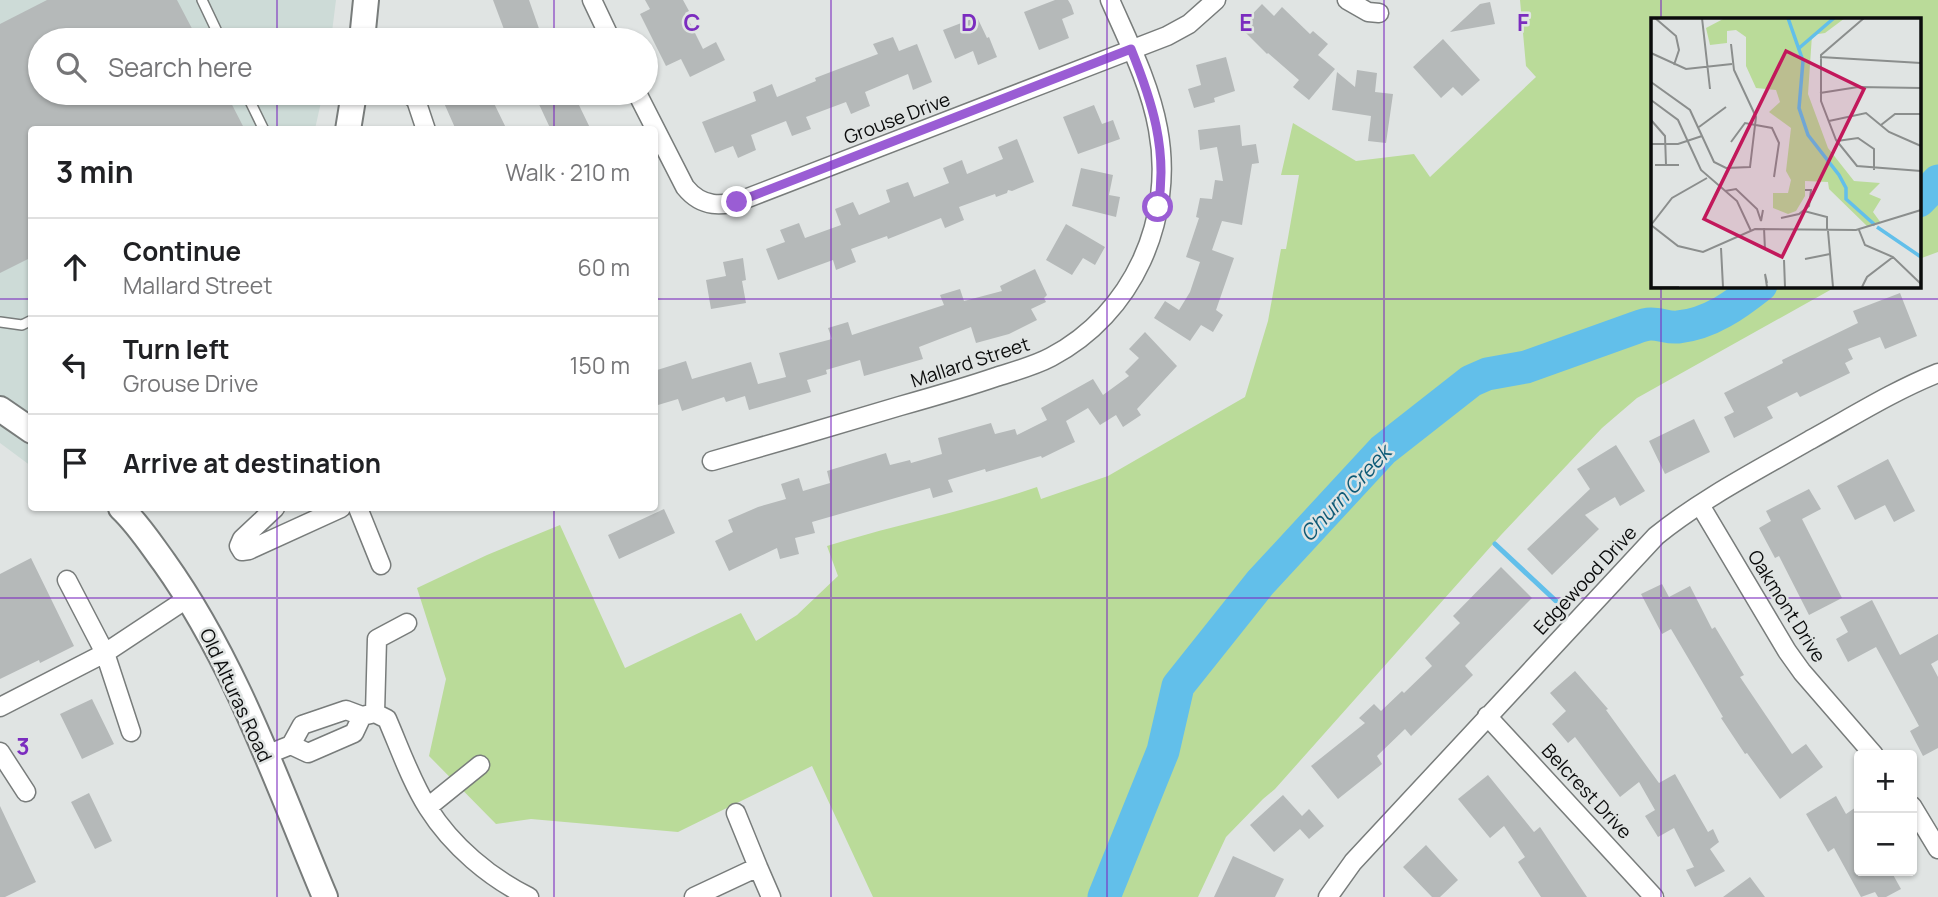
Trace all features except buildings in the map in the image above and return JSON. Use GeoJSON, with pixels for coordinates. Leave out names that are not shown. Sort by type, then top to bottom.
{"type":"FeatureCollection","features":[{"type":"Feature","properties":{"kind":"main road"},"geometry":{"type":"LineString","coordinates":[[363,28],[366,0]]}},
{"type":"Feature","properties":{"kind":"main road"},"geometry":{"type":"LineString","coordinates":[[349,126],[352,105]]}},
{"type":"Feature","properties":{"kind":"main road"},"geometry":{"type":"LineString","coordinates":[[0,409],[28,428]]}},
{"type":"Feature","properties":{"kind":"main road","name":"Old Alturas Road"},"geometry":{"type":"LineString","coordinates":[[124,511],[135,522],[188,598],[227,667],[325,897]]}},
{"type":"Feature","properties":{"kind":"street"},"geometry":{"type":"LineString","coordinates":[[592,0],[605,28]]}},
{"type":"Feature","properties":{"kind":"street","name":"Mallard Street"},"geometry":{"type":"LineString","coordinates":[[712,461],[962,389],[1032,365],[1068,347],[1099,322],[1125,292],[1151,237],[1160,195],[1162,167],[1158,131],[1149,94],[1110,0]]}},
{"type":"Feature","properties":{"kind":"street","name":"Grouse Drive"},"geometry":{"type":"LineString","coordinates":[[658,135],[685,187],[697,200],[722,205],[770,189],[1178,30],[1201,15],[1216,0]]}},
{"type":"Feature","properties":{"kind":"street"},"geometry":{"type":"LineString","coordinates":[[1347,0],[1368,12],[1379,13]]}},
{"type":"Feature","properties":{"kind":"street"},"geometry":{"type":"LineString","coordinates":[[418,105],[425,126]]}},
{"type":"Feature","properties":{"kind":"street","name":"Grouse Drive"},"geometry":{"type":"LineString","coordinates":[[642,105],[653,126]]}},
{"type":"Feature","properties":{"kind":"street","name":"Edgewood Drive"},"geometry":{"type":"LineString","coordinates":[[1333,895],[1353,862],[1645,546],[1664,529],[1700,505],[1893,394],[1938,373]]}},
{"type":"Feature","properties":{"kind":"street","name":"Oakmont Drive"},"geometry":{"type":"LineString","coordinates":[[1700,505],[1787,651],[1870,750]]}},
{"type":"Feature","properties":{"kind":"street"},"geometry":{"type":"LineString","coordinates":[[272,511],[242,539],[239,546],[242,551],[334,511]]}},
{"type":"Feature","properties":{"kind":"street"},"geometry":{"type":"LineString","coordinates":[[359,511],[382,565]]}},
{"type":"Feature","properties":{"kind":"street"},"geometry":{"type":"LineString","coordinates":[[67,580],[105,653],[131,732]]}},
{"type":"Feature","properties":{"kind":"street"},"geometry":{"type":"LineString","coordinates":[[0,707],[105,653],[188,598]]}},
{"type":"Feature","properties":{"kind":"street"},"geometry":{"type":"LineString","coordinates":[[291,745],[309,753],[354,733],[368,714],[377,639],[407,623]]}},
{"type":"Feature","properties":{"kind":"street"},"geometry":{"type":"LineString","coordinates":[[265,755],[291,745],[302,725],[346,710],[387,719],[428,807],[451,838],[509,887],[530,897]]}},
{"type":"Feature","properties":{"kind":"street","name":"Belcrest Drive"},"geometry":{"type":"LineString","coordinates":[[1487,716],[1654,897]]}},
{"type":"Feature","properties":{"kind":"street"},"geometry":{"type":"LineString","coordinates":[[0,752],[26,792]]}},
{"type":"Feature","properties":{"kind":"street"},"geometry":{"type":"LineString","coordinates":[[428,807],[480,765]]}},
{"type":"Feature","properties":{"kind":"street"},"geometry":{"type":"LineString","coordinates":[[736,813],[771,897]]}},
{"type":"Feature","properties":{"kind":"street"},"geometry":{"type":"LineString","coordinates":[[1916,813],[1938,849]]}},
{"type":"Feature","properties":{"kind":"street"},"geometry":{"type":"LineString","coordinates":[[694,897],[758,867]]}},
{"type":"Feature","properties":{"kind":"lane"},"geometry":{"type":"LineString","coordinates":[[202,0],[215,28]]}},
{"type":"Feature","properties":{"kind":"lane"},"geometry":{"type":"LineString","coordinates":[[252,105],[262,126]]}},
{"type":"Feature","properties":{"kind":"lane"},"geometry":{"type":"LineString","coordinates":[[0,322],[22,325],[28,322]]}},
{"type":"Feature","properties":{"kind":"shaded area"},"geometry":{"type":"Polygon","coordinates":[[[0,0],[336,0],[332,28],[28,28],[28,105],[320,105],[316,126],[28,126],[28,464],[0,443],[0,0]]]}},
{"type":"Feature","properties":{"kind":"green space"},"geometry":{"type":"Polygon","coordinates":[[[1520,0],[1938,0],[1938,252],[1920,259],[1920,18],[1651,18],[1651,287],[1838,287],[1637,398],[1602,428],[1501,535],[1275,789],[1226,837],[1198,897],[873,897],[812,766],[678,832],[531,819],[496,824],[429,756],[446,679],[417,588],[560,525],[625,668],[741,613],[756,641],[797,615],[838,576],[827,546],[1037,487],[1041,499],[1108,476],[1245,397],[1268,321],[1281,249],[1286,249],[1299,175],[1281,175],[1293,123],[1356,161],[1414,154],[1430,177],[1536,77],[1526,66],[1520,0]]]}},
{"type":"Feature","properties":{"kind":"waterway","name":"Churn Creek"},"geometry":{"type":"LineString","coordinates":[[1920,200],[1938,181]]}},
{"type":"Feature","properties":{"kind":"waterway","name":"Churn Creek"},"geometry":{"type":"LineString","coordinates":[[1104,897],[1163,751],[1178,686],[1260,583],[1383,450],[1471,381],[1487,374],[1526,367],[1645,325],[1678,327],[1701,322],[1733,306],[1758,287]]}},
{"type":"Feature","properties":{"kind":"waterway"},"geometry":{"type":"LineString","coordinates":[[1495,544],[1556,601]]}},
{"type":"Feature","properties":{"kind":"route"},"geometry":{"type":"LineString","coordinates":[[737,202],[1131,49],[1149,94],[1158,131],[1162,181],[1158,207]]}}]}
